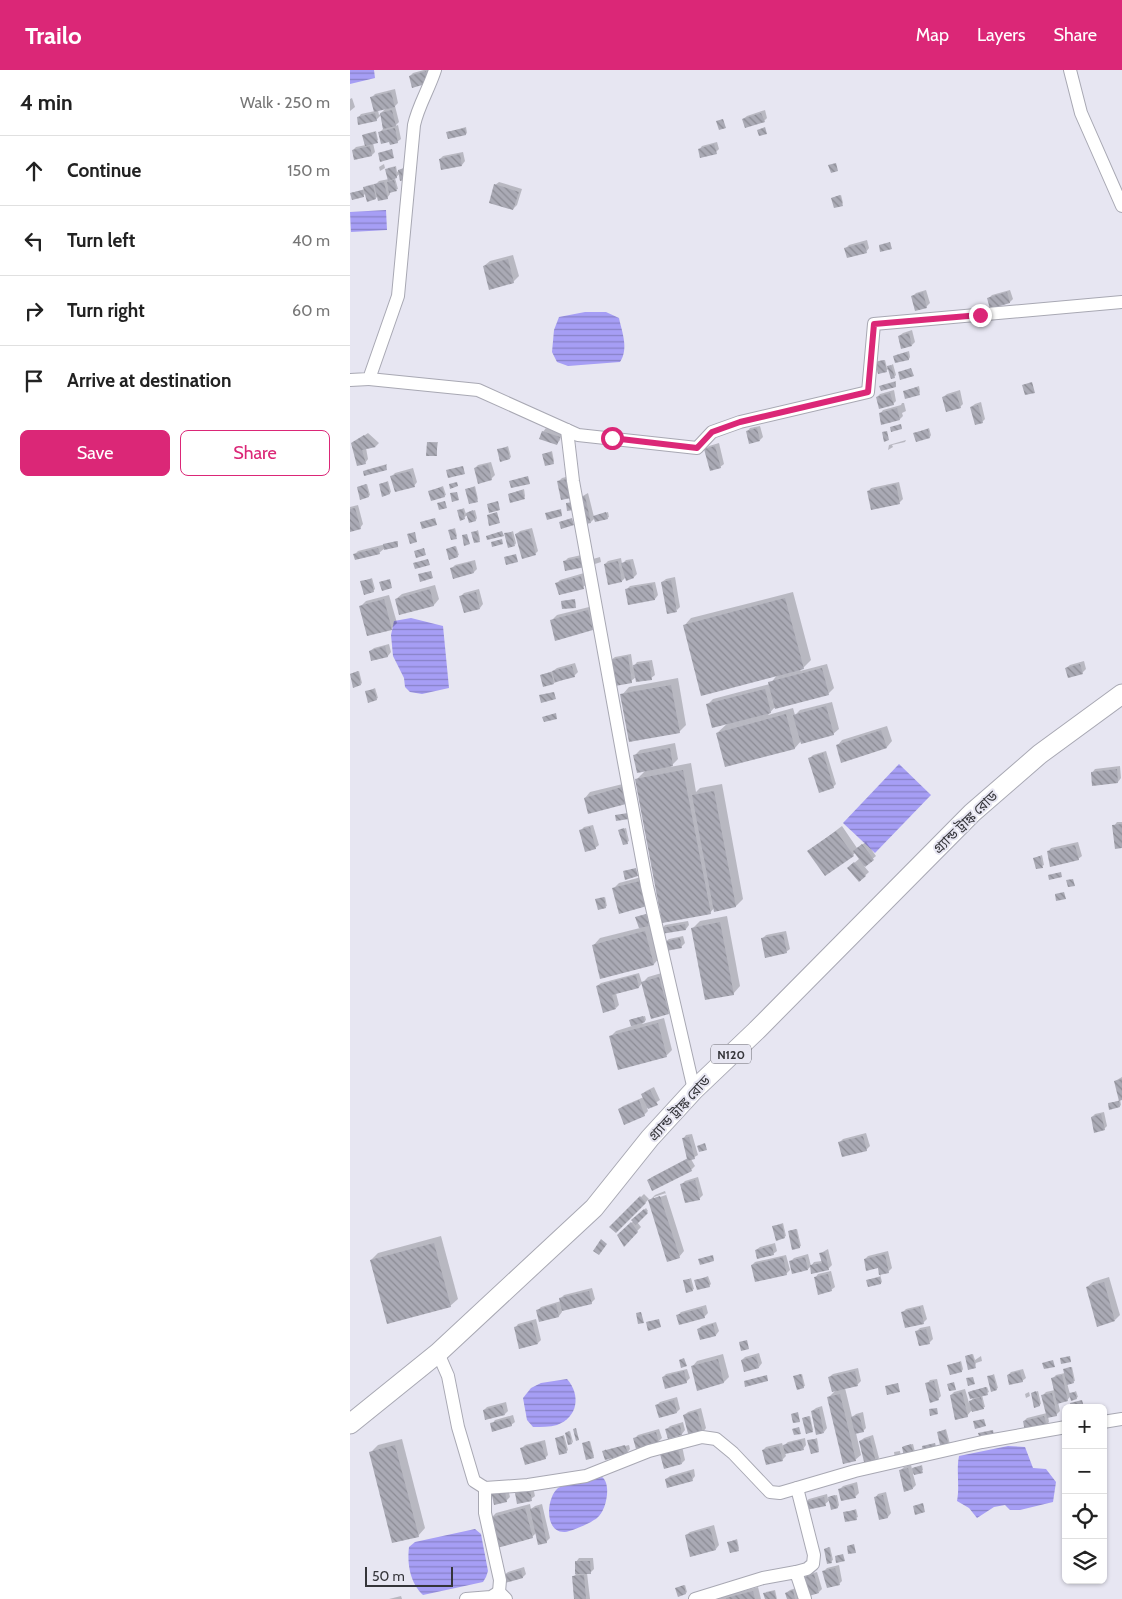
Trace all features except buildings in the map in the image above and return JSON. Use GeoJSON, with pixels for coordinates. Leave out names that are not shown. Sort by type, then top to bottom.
{"type":"FeatureCollection","features":[{"type":"Feature","properties":{"kind":"highway","name":"গ্র্যান্ড ট্রাঙ্ক রোড"},"geometry":{"type":"LineString","coordinates":[[350,1424],[438,1353],[594,1208],[650,1138],[694,1090],[757,1030],[972,813],[1040,754],[1122,694]]}},
{"type":"Feature","properties":{"kind":"street"},"geometry":{"type":"LineString","coordinates":[[369,379],[398,296],[414,125],[416,115],[430,86],[435,70]]}},
{"type":"Feature","properties":{"kind":"street"},"geometry":{"type":"LineString","coordinates":[[1070,70],[1081,113],[1122,206]]}},
{"type":"Feature","properties":{"kind":"street"},"geometry":{"type":"LineString","coordinates":[[350,380],[369,379],[478,390],[578,434],[697,448],[712,432],[740,422],[868,392],[874,324],[1122,302]]}},
{"type":"Feature","properties":{"kind":"street"},"geometry":{"type":"LineString","coordinates":[[567,430],[573,481],[589,577],[625,772],[647,886],[694,1090]]}},
{"type":"Feature","properties":{"kind":"street"},"geometry":{"type":"LineString","coordinates":[[438,1353],[448,1376],[458,1427],[474,1481],[485,1488],[528,1486],[586,1476],[648,1451],[702,1437],[716,1439],[733,1453],[770,1492],[780,1493],[855,1471],[1062,1428]]}},
{"type":"Feature","properties":{"kind":"street"},"geometry":{"type":"LineString","coordinates":[[1107,1421],[1122,1419]]}},
{"type":"Feature","properties":{"kind":"street"},"geometry":{"type":"LineString","coordinates":[[466,1599],[503,1596],[485,1513],[485,1488]]}},
{"type":"Feature","properties":{"kind":"street"},"geometry":{"type":"LineString","coordinates":[[694,1599],[763,1578],[807,1569],[813,1564],[814,1555],[797,1488]]}},
{"type":"Feature","properties":{"kind":"street"},"geometry":{"type":"LineString","coordinates":[[796,1572],[805,1599]]}},
{"type":"Feature","properties":{"kind":"shaded area"},"geometry":{"type":"Polygon","coordinates":[[[350,70],[374,70],[375,78],[350,84],[350,70]]]}},
{"type":"Feature","properties":{"kind":"shaded area"},"geometry":{"type":"Polygon","coordinates":[[[386,210],[387,230],[351,232],[350,212],[386,210]]]}},
{"type":"Feature","properties":{"kind":"shaded area"},"geometry":{"type":"Polygon","coordinates":[[[585,312],[606,312],[619,318],[624,346],[623,357],[620,362],[568,366],[557,362],[552,352],[554,330],[559,317],[585,312]]]}},
{"type":"Feature","properties":{"kind":"shaded area"},"geometry":{"type":"Polygon","coordinates":[[[411,618],[443,626],[449,688],[422,694],[410,692],[405,687],[404,678],[393,656],[391,635],[394,621],[411,618]]]}},
{"type":"Feature","properties":{"kind":"shaded area"},"geometry":{"type":"Polygon","coordinates":[[[899,764],[931,795],[875,853],[843,823],[899,764]]]}},
{"type":"Feature","properties":{"kind":"shaded area"},"geometry":{"type":"Polygon","coordinates":[[[567,1379],[576,1398],[573,1411],[569,1417],[557,1425],[533,1427],[527,1420],[523,1398],[531,1388],[541,1383],[567,1379]]]}},
{"type":"Feature","properties":{"kind":"shaded area"},"geometry":{"type":"Polygon","coordinates":[[[1008,1446],[1025,1447],[1033,1468],[1046,1469],[1056,1482],[1053,1502],[1020,1510],[1010,1510],[1005,1505],[994,1507],[977,1518],[969,1508],[957,1501],[959,1456],[1008,1446]]]}},
{"type":"Feature","properties":{"kind":"shaded area"},"geometry":{"type":"Polygon","coordinates":[[[602,1477],[607,1486],[607,1498],[600,1515],[590,1522],[565,1532],[558,1531],[553,1527],[550,1521],[549,1507],[551,1499],[558,1488],[602,1477]]]}},
{"type":"Feature","properties":{"kind":"shaded area"},"geometry":{"type":"Polygon","coordinates":[[[475,1529],[481,1534],[488,1571],[483,1582],[423,1595],[415,1585],[410,1573],[409,1547],[415,1542],[475,1529]]]}},
{"type":"Feature","properties":{"kind":"route"},"geometry":{"type":"LineString","coordinates":[[612,438],[697,448],[712,432],[740,422],[868,392],[874,324],[980,315]]}}]}
